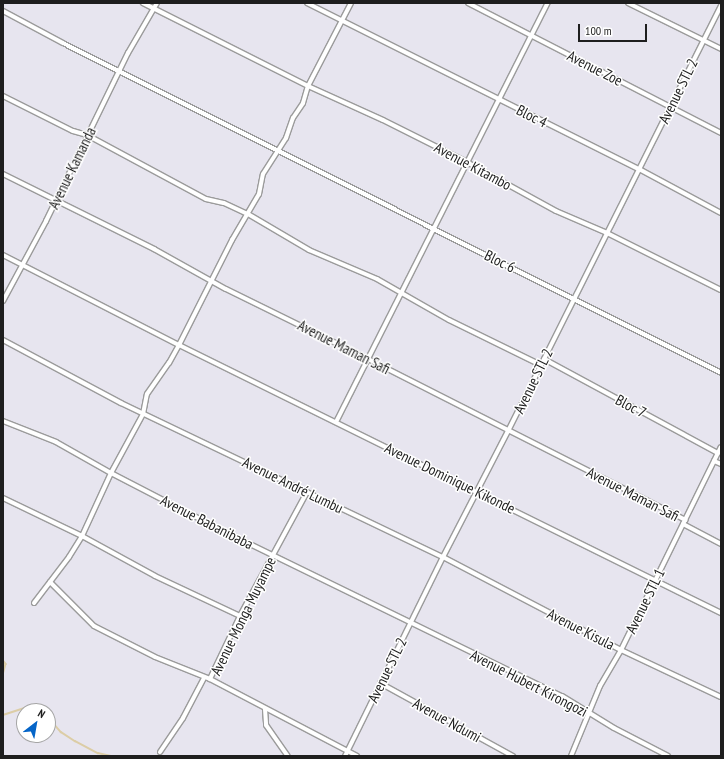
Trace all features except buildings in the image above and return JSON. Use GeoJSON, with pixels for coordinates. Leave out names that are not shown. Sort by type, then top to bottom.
{"type":"FeatureCollection","features":[{"type":"Feature","properties":{"kind":"street","name":"Avenue Kitambo"},"geometry":{"type":"LineString","coordinates":[[143,3],[308,86],[383,120],[467,162],[556,211],[607,233],[721,290]]}},
{"type":"Feature","properties":{"kind":"street","name":"Avenue Kamanda"},"geometry":{"type":"LineString","coordinates":[[22,265],[56,202],[87,135],[157,3]]}},
{"type":"Feature","properties":{"kind":"street","name":"Bloc 4"},"geometry":{"type":"LineString","coordinates":[[307,3],[639,169],[721,213]]}},
{"type":"Feature","properties":{"kind":"street"},"geometry":{"type":"LineString","coordinates":[[34,603],[82,536],[111,474],[143,414],[147,394],[169,363],[211,281],[259,194],[263,174],[286,138],[293,118],[303,103],[308,86],[351,3]]}},
{"type":"Feature","properties":{"kind":"street","name":"Avenue Zoe"},"geometry":{"type":"LineString","coordinates":[[468,3],[721,133]]}},
{"type":"Feature","properties":{"kind":"street"},"geometry":{"type":"LineString","coordinates":[[336,422],[548,3]]}},
{"type":"Feature","properties":{"kind":"street"},"geometry":{"type":"LineString","coordinates":[[628,3],[721,49]]}},
{"type":"Feature","properties":{"kind":"street","name":"Avenue STL 2"},"geometry":{"type":"LineString","coordinates":[[345,756],[442,557],[544,360],[721,5]]}},
{"type":"Feature","properties":{"kind":"street","name":"Bloc 6"},"geometry":{"type":"LineString","coordinates":[[3,11],[278,151],[721,373]]}},
{"type":"Feature","properties":{"kind":"street"},"geometry":{"type":"LineString","coordinates":[[3,96],[73,131],[87,135],[210,201],[224,203],[248,214],[309,250],[377,279],[449,320],[541,365]]}},
{"type":"Feature","properties":{"kind":"street","name":"Avenue Maman Safi"},"geometry":{"type":"LineString","coordinates":[[3,174],[508,431],[684,522],[721,544]]}},
{"type":"Feature","properties":{"kind":"street","name":"Avenue Dominique Kikonde"},"geometry":{"type":"LineString","coordinates":[[3,255],[179,345],[477,490],[721,613]]}},
{"type":"Feature","properties":{"kind":"street"},"geometry":{"type":"LineString","coordinates":[[3,301],[22,265]]}},
{"type":"Feature","properties":{"kind":"street","name":"Avenue André Lumbu"},"geometry":{"type":"LineString","coordinates":[[3,340],[143,414],[442,557]]}},
{"type":"Feature","properties":{"kind":"street","name":"Bloc 7"},"geometry":{"type":"LineString","coordinates":[[544,360],[718,453]]}},
{"type":"Feature","properties":{"kind":"street","name":"Avenue Babanibaba"},"geometry":{"type":"LineString","coordinates":[[3,421],[56,442],[111,474],[411,622]]}},
{"type":"Feature","properties":{"kind":"street","name":"Avenue STL 1"},"geometry":{"type":"LineString","coordinates":[[571,756],[588,711],[612,663],[621,650],[721,448]]}},
{"type":"Feature","properties":{"kind":"street"},"geometry":{"type":"LineString","coordinates":[[714,461],[721,464]]}},
{"type":"Feature","properties":{"kind":"street","name":"Avenue Monga Muyampe"},"geometry":{"type":"LineString","coordinates":[[307,492],[240,616],[210,679],[357,756]]}},
{"type":"Feature","properties":{"kind":"street"},"geometry":{"type":"LineString","coordinates":[[3,498],[82,536],[155,576],[240,616]]}},
{"type":"Feature","properties":{"kind":"street","name":"Avenue Kisula"},"geometry":{"type":"LineString","coordinates":[[442,557],[621,650],[721,697]]}},
{"type":"Feature","properties":{"kind":"street"},"geometry":{"type":"LineString","coordinates":[[50,582],[94,626],[155,657],[204,678],[210,679]]}},
{"type":"Feature","properties":{"kind":"street","name":"Avenue Hubert Kirongozi"},"geometry":{"type":"LineString","coordinates":[[411,622],[562,696],[614,728],[668,756]]}},
{"type":"Feature","properties":{"kind":"street"},"geometry":{"type":"LineString","coordinates":[[160,752],[183,718],[204,678]]}},
{"type":"Feature","properties":{"kind":"street","name":"Avenue Ndumi"},"geometry":{"type":"LineString","coordinates":[[380,683],[513,756]]}},
{"type":"Feature","properties":{"kind":"street"},"geometry":{"type":"LineString","coordinates":[[265,709],[266,725],[288,756]]}},
{"type":"Feature","properties":{"kind":"waterway"},"geometry":{"type":"LineString","coordinates":[[3,660],[6,664],[3,675]]}},
{"type":"Feature","properties":{"kind":"waterway"},"geometry":{"type":"LineString","coordinates":[[3,715],[16,711]]}},
{"type":"Feature","properties":{"kind":"waterway"},"geometry":{"type":"LineString","coordinates":[[56,726],[61,732],[75,741],[98,753],[111,756]]}}]}
